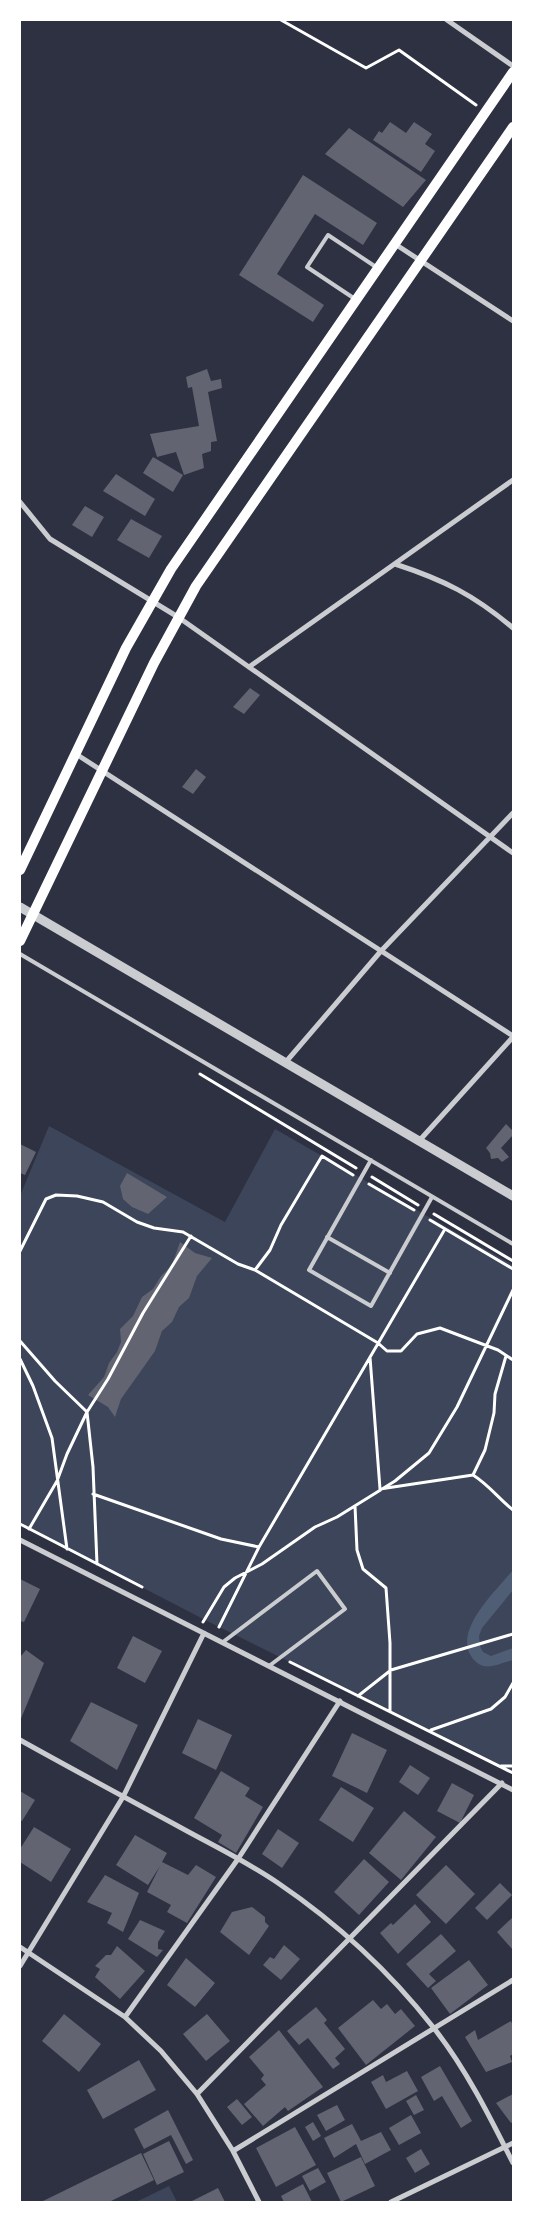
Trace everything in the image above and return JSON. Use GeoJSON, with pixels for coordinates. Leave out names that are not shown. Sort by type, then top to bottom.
{"type":"FeatureCollection","features":[{"type":"Feature","properties":{"kind":"main road"},"geometry":{"type":"LineString","coordinates":[[20,870],[126,648],[205,516],[357,300],[513,72]]}},
{"type":"Feature","properties":{"kind":"main road"},"geometry":{"type":"LineString","coordinates":[[20,941],[178,617],[228,538],[422,261],[513,127]]}},
{"type":"Feature","properties":{"kind":"street"},"geometry":{"type":"LineString","coordinates":[[447,20],[513,66]]}},
{"type":"Feature","properties":{"kind":"street"},"geometry":{"type":"LineString","coordinates":[[395,243],[513,321]]}},
{"type":"Feature","properties":{"kind":"street"},"geometry":{"type":"LineString","coordinates":[[249,668],[513,480]]}},
{"type":"Feature","properties":{"kind":"street"},"geometry":{"type":"LineString","coordinates":[[20,502],[50,539],[178,617],[513,853]]}},
{"type":"Feature","properties":{"kind":"street"},"geometry":{"type":"LineString","coordinates":[[395,564],[429,575],[458,588],[490,609],[513,628]]}},
{"type":"Feature","properties":{"kind":"street"},"geometry":{"type":"LineString","coordinates":[[76,754],[513,1036],[419,1141]]}},
{"type":"Feature","properties":{"kind":"street"},"geometry":{"type":"LineString","coordinates":[[285,1063],[381,951],[513,813]]}},
{"type":"Feature","properties":{"kind":"street"},"geometry":{"type":"LineString","coordinates":[[20,907],[513,1196]]}},
{"type":"Feature","properties":{"kind":"street"},"geometry":{"type":"LineString","coordinates":[[20,1540],[513,1790]]}},
{"type":"Feature","properties":{"kind":"street"},"geometry":{"type":"LineString","coordinates":[[20,1966],[123,1796],[204,1633]]}},
{"type":"Feature","properties":{"kind":"street"},"geometry":{"type":"LineString","coordinates":[[125,2017],[238,1858],[340,1701]]}},
{"type":"Feature","properties":{"kind":"street"},"geometry":{"type":"LineString","coordinates":[[20,1740],[238,1858],[277,1882],[320,1913],[350,1938],[401,1989],[434,2028],[456,2060],[513,2163]]}},
{"type":"Feature","properties":{"kind":"street"},"geometry":{"type":"LineString","coordinates":[[197,2094],[502,1783]]}},
{"type":"Feature","properties":{"kind":"street"},"geometry":{"type":"LineString","coordinates":[[20,1947],[125,2017],[161,2051],[197,2094],[234,2151],[259,2202]]}},
{"type":"Feature","properties":{"kind":"street"},"geometry":{"type":"LineString","coordinates":[[234,2151],[513,1980]]}},
{"type":"Feature","properties":{"kind":"street"},"geometry":{"type":"LineString","coordinates":[[391,2202],[513,2143]]}},
{"type":"Feature","properties":{"kind":"lane"},"geometry":{"type":"LineString","coordinates":[[357,300],[307,267],[328,235],[378,269]]}},
{"type":"Feature","properties":{"kind":"lane"},"geometry":{"type":"LineString","coordinates":[[20,954],[513,1244]]}},
{"type":"Feature","properties":{"kind":"lane"},"geometry":{"type":"LineString","coordinates":[[370,1160],[309,1270],[316,1275],[371,1306],[432,1197]]}},
{"type":"Feature","properties":{"kind":"lane"},"geometry":{"type":"LineString","coordinates":[[327,1237],[390,1273]]}},
{"type":"Feature","properties":{"kind":"lane"},"geometry":{"type":"LineString","coordinates":[[222,1642],[318,1571],[345,1609],[269,1666]]}},
{"type":"Feature","properties":{"kind":"path"},"geometry":{"type":"LineString","coordinates":[[281,20],[366,68],[399,50],[484,112]]}},
{"type":"Feature","properties":{"kind":"path"},"geometry":{"type":"LineString","coordinates":[[193,1070],[513,1261]]}},
{"type":"Feature","properties":{"kind":"path"},"geometry":{"type":"LineString","coordinates":[[255,1270],[270,1250],[281,1225],[322,1156],[513,1269]]}},
{"type":"Feature","properties":{"kind":"path"},"geometry":{"type":"LineString","coordinates":[[20,1252],[46,1200],[56,1195],[76,1196],[103,1202],[137,1222],[154,1228],[183,1232],[238,1264],[255,1270],[378,1343],[387,1351],[401,1351],[417,1334],[440,1328],[513,1360]]}},
{"type":"Feature","properties":{"kind":"path"},"geometry":{"type":"LineString","coordinates":[[219,1627],[259,1547],[445,1229]]}},
{"type":"Feature","properties":{"kind":"path"},"geometry":{"type":"LineString","coordinates":[[29,1529],[56,1481],[87,1412],[108,1379],[143,1313],[191,1236]]}},
{"type":"Feature","properties":{"kind":"path"},"geometry":{"type":"LineString","coordinates":[[205,1620],[224,1587],[262,1564],[315,1527],[396,1481],[429,1453],[453,1414],[513,1290]]}},
{"type":"Feature","properties":{"kind":"path"},"geometry":{"type":"LineString","coordinates":[[20,1342],[54,1381],[87,1412],[93,1467],[97,1564],[20,1524]]}},
{"type":"Feature","properties":{"kind":"path"},"geometry":{"type":"LineString","coordinates":[[474,1475],[485,1450],[494,1413],[495,1394],[506,1356]]}},
{"type":"Feature","properties":{"kind":"path"},"geometry":{"type":"LineString","coordinates":[[370,1357],[380,1489]]}},
{"type":"Feature","properties":{"kind":"path"},"geometry":{"type":"LineString","coordinates":[[20,1359],[33,1386],[52,1438],[56,1481],[67,1549]]}},
{"type":"Feature","properties":{"kind":"path"},"geometry":{"type":"LineString","coordinates":[[380,1489],[474,1475],[488,1485],[499,1499],[513,1510]]}},
{"type":"Feature","properties":{"kind":"path"},"geometry":{"type":"LineString","coordinates":[[93,1494],[221,1539],[259,1547]]}},
{"type":"Feature","properties":{"kind":"path"},"geometry":{"type":"LineString","coordinates":[[355,1506],[357,1550],[363,1569],[386,1588],[391,1670],[390,1711]]}},
{"type":"Feature","properties":{"kind":"path"},"geometry":{"type":"LineString","coordinates":[[513,1634],[391,1670],[358,1696],[513,1773]]}},
{"type":"Feature","properties":{"kind":"path"},"geometry":{"type":"LineString","coordinates":[[430,1731],[491,1709],[505,1696],[512,1684]]}},
{"type":"Feature","properties":{"kind":"path"},"geometry":{"type":"LineString","coordinates":[[501,1766],[513,1766]]}},
{"type":"Feature","properties":{"kind":"shaded area"},"geometry":{"type":"Polygon","coordinates":[[[49,1126],[225,1222],[275,1129],[513,1265],[513,1773],[205,1620],[20,1524],[20,1196],[49,1126]]]}},
{"type":"Feature","properties":{"kind":"shaded area"},"geometry":{"type":"Polygon","coordinates":[[[513,1570],[513,1590],[482,1628],[479,1636],[483,1652],[491,1656],[513,1648],[513,1660],[491,1666],[480,1665],[471,1656],[467,1645],[468,1634],[480,1610],[513,1570]]]}},
{"type":"Feature","properties":{"kind":"shaded area"},"geometry":{"type":"Polygon","coordinates":[[[169,2186],[177,2202],[136,2202],[169,2186]]]}},
{"type":"Feature","properties":{"kind":"building"},"geometry":{"type":"Polygon","coordinates":[[[390,122],[406,133],[414,122],[432,134],[425,144],[435,151],[421,172],[373,140],[379,131],[382,133],[390,122]]]}},
{"type":"Feature","properties":{"kind":"building"},"geometry":{"type":"Polygon","coordinates":[[[349,128],[426,180],[403,207],[325,154],[349,128]]]}},
{"type":"Feature","properties":{"kind":"building"},"geometry":{"type":"Polygon","coordinates":[[[303,175],[377,223],[363,245],[315,214],[277,274],[324,305],[313,322],[239,275],[303,175]]]}},
{"type":"Feature","properties":{"kind":"building"},"geometry":{"type":"Polygon","coordinates":[[[207,369],[211,381],[221,379],[222,388],[208,392],[217,441],[211,442],[211,451],[202,454],[204,468],[184,475],[176,452],[157,457],[150,434],[199,426],[192,387],[188,388],[186,377],[207,369]]]}},
{"type":"Feature","properties":{"kind":"building"},"geometry":{"type":"Polygon","coordinates":[[[153,457],[183,475],[173,492],[143,473],[153,457]]]}},
{"type":"Feature","properties":{"kind":"building"},"geometry":{"type":"Polygon","coordinates":[[[116,474],[155,499],[145,516],[103,491],[116,474]]]}},
{"type":"Feature","properties":{"kind":"building"},"geometry":{"type":"Polygon","coordinates":[[[85,506],[104,517],[92,537],[72,525],[85,506]]]}},
{"type":"Feature","properties":{"kind":"building"},"geometry":{"type":"Polygon","coordinates":[[[131,519],[162,536],[149,558],[117,540],[131,519]]]}},
{"type":"Feature","properties":{"kind":"building"},"geometry":{"type":"Polygon","coordinates":[[[250,688],[260,695],[244,714],[233,707],[250,688]]]}},
{"type":"Feature","properties":{"kind":"building"},"geometry":{"type":"Polygon","coordinates":[[[196,769],[206,777],[193,794],[182,787],[196,769]]]}},
{"type":"Feature","properties":{"kind":"building"},"geometry":{"type":"Polygon","coordinates":[[[506,1124],[513,1131],[513,1135],[501,1148],[509,1157],[502,1162],[498,1158],[491,1159],[490,1153],[486,1148],[506,1124]]]}},
{"type":"Feature","properties":{"kind":"building"},"geometry":{"type":"Polygon","coordinates":[[[20,1144],[36,1152],[25,1175],[20,1173],[20,1144]]]}},
{"type":"Feature","properties":{"kind":"building"},"geometry":{"type":"Polygon","coordinates":[[[127,1173],[167,1197],[148,1214],[132,1207],[123,1199],[120,1186],[127,1173]]]}},
{"type":"Feature","properties":{"kind":"building"},"geometry":{"type":"Polygon","coordinates":[[[180,1242],[195,1253],[212,1258],[197,1276],[189,1298],[179,1307],[172,1322],[162,1331],[155,1351],[121,1399],[115,1417],[108,1407],[88,1395],[104,1377],[109,1363],[117,1352],[121,1342],[120,1329],[133,1316],[142,1297],[153,1289],[161,1276],[172,1265],[180,1242]]]}},
{"type":"Feature","properties":{"kind":"building"},"geometry":{"type":"Polygon","coordinates":[[[20,1579],[40,1589],[24,1622],[20,1621],[20,1579]]]}},
{"type":"Feature","properties":{"kind":"building"},"geometry":{"type":"Polygon","coordinates":[[[133,1636],[162,1651],[145,1683],[117,1668],[133,1636]]]}},
{"type":"Feature","properties":{"kind":"building"},"geometry":{"type":"Polygon","coordinates":[[[26,1650],[44,1663],[20,1721],[20,1655],[26,1650]]]}},
{"type":"Feature","properties":{"kind":"building"},"geometry":{"type":"Polygon","coordinates":[[[91,1702],[138,1725],[117,1770],[70,1741],[91,1702]]]}},
{"type":"Feature","properties":{"kind":"building"},"geometry":{"type":"Polygon","coordinates":[[[198,1719],[232,1735],[216,1770],[182,1753],[198,1719]]]}},
{"type":"Feature","properties":{"kind":"building"},"geometry":{"type":"Polygon","coordinates":[[[352,1733],[387,1750],[367,1793],[332,1776],[352,1733]]]}},
{"type":"Feature","properties":{"kind":"building"},"geometry":{"type":"Polygon","coordinates":[[[410,1765],[430,1778],[418,1795],[399,1782],[410,1765]]]}},
{"type":"Feature","properties":{"kind":"building"},"geometry":{"type":"Polygon","coordinates":[[[221,1771],[250,1788],[245,1796],[263,1807],[236,1853],[218,1842],[222,1835],[194,1818],[221,1771]]]}},
{"type":"Feature","properties":{"kind":"building"},"geometry":{"type":"Polygon","coordinates":[[[452,1783],[474,1795],[460,1823],[437,1811],[452,1783]]]}},
{"type":"Feature","properties":{"kind":"building"},"geometry":{"type":"Polygon","coordinates":[[[341,1787],[374,1808],[353,1842],[319,1820],[341,1787]]]}},
{"type":"Feature","properties":{"kind":"building"},"geometry":{"type":"Polygon","coordinates":[[[20,1791],[35,1800],[22,1821],[20,1820],[20,1791]]]}},
{"type":"Feature","properties":{"kind":"building"},"geometry":{"type":"Polygon","coordinates":[[[404,1811],[436,1837],[401,1880],[369,1853],[404,1811]]]}},
{"type":"Feature","properties":{"kind":"building"},"geometry":{"type":"Polygon","coordinates":[[[34,1827],[71,1849],[51,1882],[20,1862],[20,1849],[34,1827]]]}},
{"type":"Feature","properties":{"kind":"building"},"geometry":{"type":"Polygon","coordinates":[[[278,1829],[299,1843],[282,1868],[262,1854],[278,1829]]]}},
{"type":"Feature","properties":{"kind":"building"},"geometry":{"type":"Polygon","coordinates":[[[135,1835],[167,1853],[162,1862],[188,1875],[196,1865],[216,1877],[187,1923],[167,1912],[171,1905],[147,1892],[160,1866],[148,1885],[116,1865],[135,1835]]]}},
{"type":"Feature","properties":{"kind":"building"},"geometry":{"type":"Polygon","coordinates":[[[364,1859],[389,1882],[359,1915],[334,1892],[364,1859]]]}},
{"type":"Feature","properties":{"kind":"building"},"geometry":{"type":"Polygon","coordinates":[[[446,1865],[475,1894],[446,1924],[416,1895],[446,1865]]]}},
{"type":"Feature","properties":{"kind":"building"},"geometry":{"type":"Polygon","coordinates":[[[105,1875],[139,1893],[123,1932],[107,1923],[112,1913],[87,1902],[105,1875]]]}},
{"type":"Feature","properties":{"kind":"building"},"geometry":{"type":"Polygon","coordinates":[[[500,1883],[512,1895],[487,1920],[475,1908],[500,1883]]]}},
{"type":"Feature","properties":{"kind":"building"},"geometry":{"type":"Polygon","coordinates":[[[415,1904],[431,1922],[398,1954],[380,1933],[391,1923],[393,1925],[415,1904]]]}},
{"type":"Feature","properties":{"kind":"building"},"geometry":{"type":"Polygon","coordinates":[[[252,1907],[265,1917],[265,1922],[269,1926],[249,1955],[220,1932],[232,1912],[252,1907]]]}},
{"type":"Feature","properties":{"kind":"building"},"geometry":{"type":"Polygon","coordinates":[[[513,1917],[513,1950],[497,1932],[513,1917]]]}},
{"type":"Feature","properties":{"kind":"building"},"geometry":{"type":"Polygon","coordinates":[[[140,1920],[165,1931],[158,1942],[158,1949],[163,1950],[157,1957],[128,1939],[140,1920]]]}},
{"type":"Feature","properties":{"kind":"building"},"geometry":{"type":"Polygon","coordinates":[[[441,1934],[456,1951],[429,1974],[436,1981],[428,1988],[406,1964],[441,1934]]]}},
{"type":"Feature","properties":{"kind":"building"},"geometry":{"type":"Polygon","coordinates":[[[284,1945],[300,1959],[281,1980],[263,1965],[270,1957],[274,1959],[284,1945]]]}},
{"type":"Feature","properties":{"kind":"building"},"geometry":{"type":"Polygon","coordinates":[[[117,1946],[145,1971],[120,1999],[95,1977],[100,1969],[95,1966],[106,1955],[111,1955],[117,1946]]]}},
{"type":"Feature","properties":{"kind":"building"},"geometry":{"type":"Polygon","coordinates":[[[186,1958],[215,1983],[195,2007],[167,1985],[186,1958]]]}},
{"type":"Feature","properties":{"kind":"building"},"geometry":{"type":"Polygon","coordinates":[[[469,1960],[488,1985],[450,2014],[431,1988],[469,1960]]]}},
{"type":"Feature","properties":{"kind":"building"},"geometry":{"type":"Polygon","coordinates":[[[373,2000],[381,2009],[387,2004],[395,2014],[401,2009],[415,2026],[366,2065],[338,2028],[373,2000]]]}},
{"type":"Feature","properties":{"kind":"building"},"geometry":{"type":"Polygon","coordinates":[[[316,2007],[327,2020],[324,2023],[345,2049],[335,2058],[340,2064],[333,2069],[308,2038],[299,2045],[287,2031],[316,2007]]]}},
{"type":"Feature","properties":{"kind":"building"},"geometry":{"type":"Polygon","coordinates":[[[64,2014],[101,2044],[79,2072],[42,2041],[64,2014]]]}},
{"type":"Feature","properties":{"kind":"building"},"geometry":{"type":"Polygon","coordinates":[[[207,2014],[230,2041],[206,2061],[183,2034],[207,2014]]]}},
{"type":"Feature","properties":{"kind":"building"},"geometry":{"type":"Polygon","coordinates":[[[511,2021],[513,2026],[513,2054],[510,2056],[512,2062],[486,2072],[465,2037],[475,2030],[478,2040],[511,2021]]]}},
{"type":"Feature","properties":{"kind":"building"},"geometry":{"type":"Polygon","coordinates":[[[279,2030],[323,2087],[288,2111],[285,2107],[263,2126],[244,2104],[266,2085],[261,2079],[264,2075],[249,2057],[279,2030]]]}},
{"type":"Feature","properties":{"kind":"building"},"geometry":{"type":"Polygon","coordinates":[[[139,2060],[156,2090],[103,2119],[87,2090],[139,2060]]]}},
{"type":"Feature","properties":{"kind":"building"},"geometry":{"type":"Polygon","coordinates":[[[440,2066],[472,2121],[461,2128],[442,2096],[434,2101],[421,2077],[440,2066]]]}},
{"type":"Feature","properties":{"kind":"building"},"geometry":{"type":"Polygon","coordinates":[[[407,2071],[418,2091],[386,2109],[371,2082],[383,2075],[386,2082],[407,2071]]]}},
{"type":"Feature","properties":{"kind":"building"},"geometry":{"type":"Polygon","coordinates":[[[513,2094],[513,2122],[511,2123],[496,2103],[513,2094]]]}},
{"type":"Feature","properties":{"kind":"building"},"geometry":{"type":"Polygon","coordinates":[[[416,2095],[424,2110],[414,2115],[406,2101],[416,2095]]]}},
{"type":"Feature","properties":{"kind":"building"},"geometry":{"type":"Polygon","coordinates":[[[237,2099],[252,2117],[242,2125],[227,2107],[237,2099]]]}},
{"type":"Feature","properties":{"kind":"building"},"geometry":{"type":"Polygon","coordinates":[[[337,2105],[345,2120],[326,2131],[317,2115],[337,2105]]]}},
{"type":"Feature","properties":{"kind":"building"},"geometry":{"type":"Polygon","coordinates":[[[168,2110],[193,2160],[186,2164],[171,2135],[144,2149],[134,2129],[168,2110]]]}},
{"type":"Feature","properties":{"kind":"building"},"geometry":{"type":"Polygon","coordinates":[[[411,2115],[421,2133],[399,2145],[389,2128],[411,2115]]]}},
{"type":"Feature","properties":{"kind":"building"},"geometry":{"type":"Polygon","coordinates":[[[313,2122],[321,2136],[313,2141],[305,2127],[313,2122]]]}},
{"type":"Feature","properties":{"kind":"building"},"geometry":{"type":"Polygon","coordinates":[[[352,2124],[361,2141],[381,2132],[391,2150],[365,2164],[356,2144],[334,2158],[324,2138],[352,2124]]]}},
{"type":"Feature","properties":{"kind":"building"},"geometry":{"type":"Polygon","coordinates":[[[295,2127],[316,2165],[276,2187],[256,2148],[295,2127]]]}},
{"type":"Feature","properties":{"kind":"building"},"geometry":{"type":"Polygon","coordinates":[[[169,2141],[184,2172],[157,2185],[143,2154],[169,2141]]]}},
{"type":"Feature","properties":{"kind":"building"},"geometry":{"type":"Polygon","coordinates":[[[421,2149],[430,2164],[415,2173],[406,2158],[421,2149]]]}},
{"type":"Feature","properties":{"kind":"building"},"geometry":{"type":"Polygon","coordinates":[[[141,2153],[154,2180],[109,2202],[41,2202],[141,2153]]]}},
{"type":"Feature","properties":{"kind":"building"},"geometry":{"type":"Polygon","coordinates":[[[361,2157],[375,2186],[341,2202],[327,2173],[361,2157]]]}},
{"type":"Feature","properties":{"kind":"building"},"geometry":{"type":"Polygon","coordinates":[[[318,2168],[326,2182],[310,2191],[302,2176],[318,2168]]]}},
{"type":"Feature","properties":{"kind":"building"},"geometry":{"type":"Polygon","coordinates":[[[303,2184],[312,2202],[284,2202],[281,2196],[303,2184]]]}},
{"type":"Feature","properties":{"kind":"building"},"geometry":{"type":"Polygon","coordinates":[[[218,2188],[225,2202],[190,2202],[218,2188]]]}}]}
